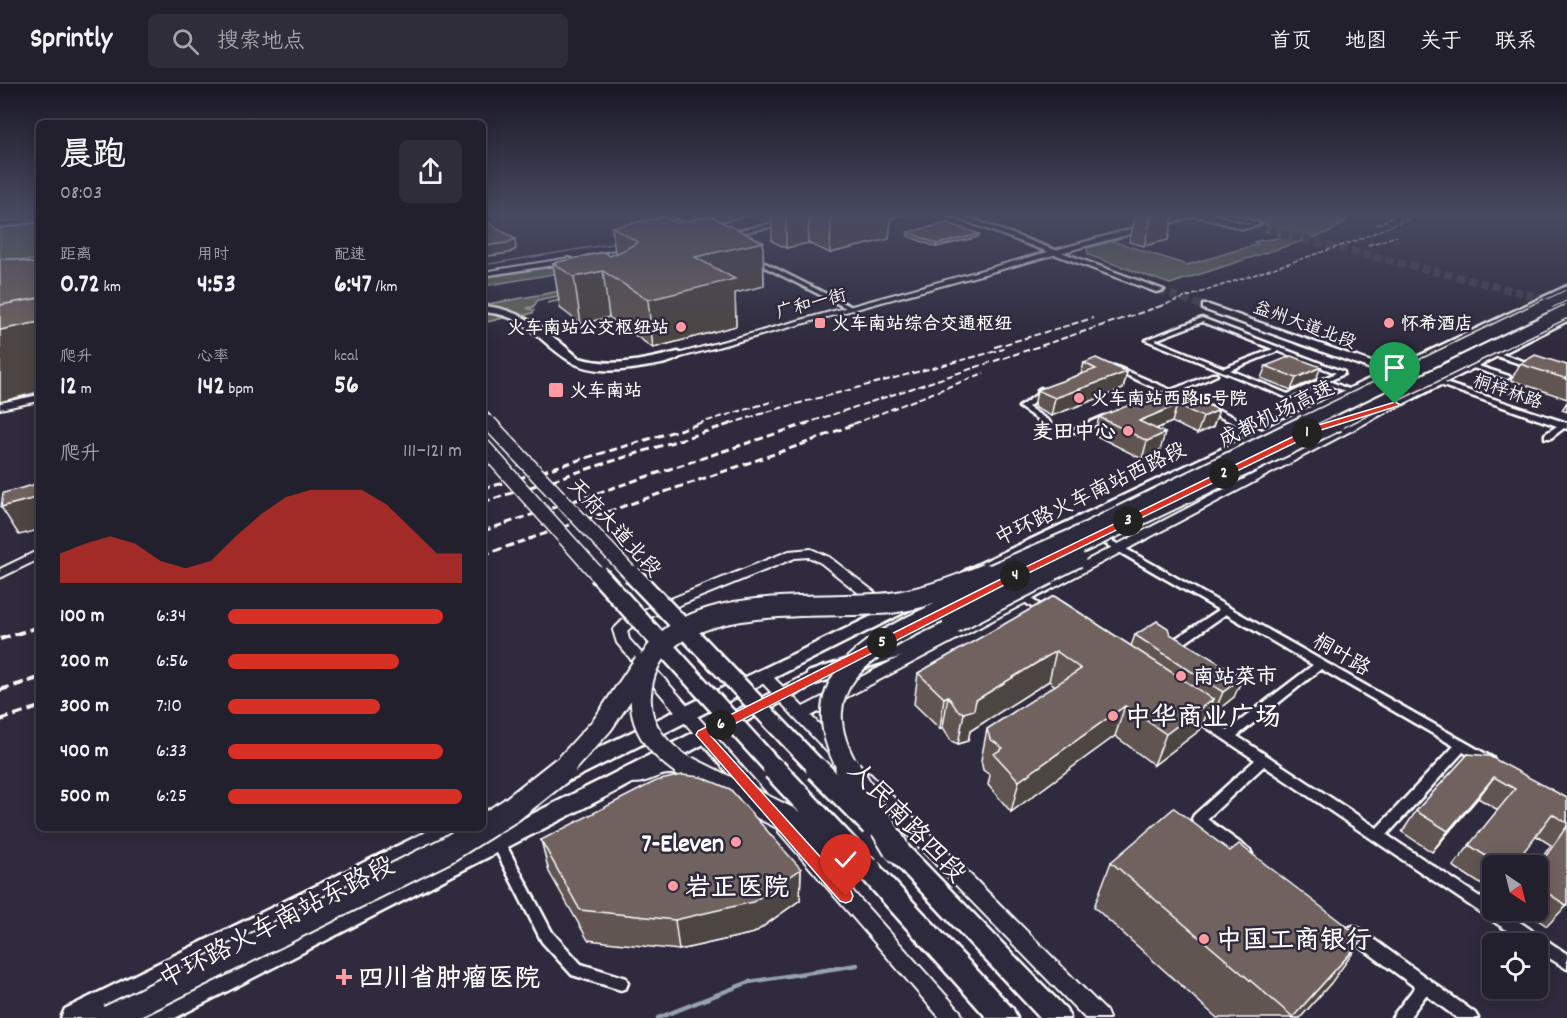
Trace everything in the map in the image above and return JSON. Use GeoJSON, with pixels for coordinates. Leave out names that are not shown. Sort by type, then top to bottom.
{"type":"FeatureCollection","features":[{"type":"Feature","properties":{"kind":"highway","name":"成都机场高速"},"geometry":{"type":"LineString","coordinates":[[486,828],[540,790],[578,754],[604,723],[629,682],[652,653],[670,636],[699,620],[735,610],[892,603],[1003,575],[1138,504],[1565,292]]}},
{"type":"Feature","properties":{"kind":"highway","name":"成都机场高速"},"geometry":{"type":"LineString","coordinates":[[896,849],[882,821],[838,753],[830,720],[832,701],[844,678],[860,658],[889,636],[1252,465],[1567,309]]}},
{"type":"Feature","properties":{"kind":"highway"},"geometry":{"type":"LineString","coordinates":[[815,677],[905,648],[1151,521],[1252,465]]}},
{"type":"Feature","properties":{"kind":"highway"},"geometry":{"type":"LineString","coordinates":[[652,653],[642,685],[641,710],[645,726],[656,742],[672,758],[698,775],[787,819],[869,870]]}},
{"type":"Feature","properties":{"kind":"highway","name":"成都机场高速"},"geometry":{"type":"LineString","coordinates":[[110,1018],[447,850],[480,831]]}},
{"type":"Feature","properties":{"kind":"main road"},"geometry":{"type":"LineString","coordinates":[[486,271],[573,257]]}},
{"type":"Feature","properties":{"kind":"main road"},"geometry":{"type":"LineString","coordinates":[[486,272],[586,257]]}},
{"type":"Feature","properties":{"kind":"main road"},"geometry":{"type":"LineString","coordinates":[[1073,257],[1162,289]]}},
{"type":"Feature","properties":{"kind":"main road","name":"中环路火车南站西路段"},"geometry":{"type":"LineString","coordinates":[[762,675],[1350,391],[1541,301],[1565,292]]}},
{"type":"Feature","properties":{"kind":"main road"},"geometry":{"type":"LineString","coordinates":[[1541,301],[1567,309]]}},
{"type":"Feature","properties":{"kind":"main road","name":"益州大道北段"},"geometry":{"type":"LineString","coordinates":[[1210,305],[1424,383],[1439,383]]}},
{"type":"Feature","properties":{"kind":"main road"},"geometry":{"type":"LineString","coordinates":[[486,309],[500,310],[519,316],[575,360],[608,367],[633,366],[678,356]]}},
{"type":"Feature","properties":{"kind":"main road","name":"中环路火车南站西路段"},"geometry":{"type":"LineString","coordinates":[[781,694],[1003,575],[1098,536],[1318,428],[1395,404],[1567,317]]}},
{"type":"Feature","properties":{"kind":"main road","name":"天府大道北段"},"geometry":{"type":"LineString","coordinates":[[486,420],[717,665]]}},
{"type":"Feature","properties":{"kind":"main road","name":"天府大道北段"},"geometry":{"type":"LineString","coordinates":[[486,449],[690,678],[869,870]]}},
{"type":"Feature","properties":{"kind":"main road","name":"人民南路四段"},"geometry":{"type":"LineString","coordinates":[[717,665],[1057,1018]]}},
{"type":"Feature","properties":{"kind":"main road"},"geometry":{"type":"LineString","coordinates":[[486,813],[762,675]]}},
{"type":"Feature","properties":{"kind":"main road","name":"中环路火车南站东路段"},"geometry":{"type":"LineString","coordinates":[[148,1018],[606,787],[781,694]]}},
{"type":"Feature","properties":{"kind":"main road","name":"中环路火车南站东路段"},"geometry":{"type":"LineString","coordinates":[[74,1018],[450,831]]}},
{"type":"Feature","properties":{"kind":"main road"},"geometry":{"type":"LineString","coordinates":[[869,870],[1004,1018]]}},
{"type":"Feature","properties":{"kind":"street"},"geometry":{"type":"LineString","coordinates":[[752,257],[854,306]]}},
{"type":"Feature","properties":{"kind":"street","name":"广和一街"},"geometry":{"type":"LineString","coordinates":[[678,356],[1037,257]]}},
{"type":"Feature","properties":{"kind":"street"},"geometry":{"type":"LineString","coordinates":[[1202,320],[1278,349],[1342,373],[1288,396],[1149,340],[1202,320]]}},
{"type":"Feature","properties":{"kind":"street"},"geometry":{"type":"LineString","coordinates":[[1225,370],[1278,349]]}},
{"type":"Feature","properties":{"kind":"street"},"geometry":{"type":"LineString","coordinates":[[1495,354],[1536,367]]}},
{"type":"Feature","properties":{"kind":"street"},"geometry":{"type":"LineString","coordinates":[[1107,364],[1192,402]]}},
{"type":"Feature","properties":{"kind":"street"},"geometry":{"type":"LineString","coordinates":[[1472,366],[1507,377]]}},
{"type":"Feature","properties":{"kind":"street"},"geometry":{"type":"LineString","coordinates":[[1161,397],[1214,375]]}},
{"type":"Feature","properties":{"kind":"street"},"geometry":{"type":"LineString","coordinates":[[1323,381],[1350,391]]}},
{"type":"Feature","properties":{"kind":"street","name":"桐梓林路"},"geometry":{"type":"LineString","coordinates":[[1439,383],[1565,426]]}},
{"type":"Feature","properties":{"kind":"street"},"geometry":{"type":"LineString","coordinates":[[1046,423],[1023,407],[1039,396],[1040,391],[1049,387]]}},
{"type":"Feature","properties":{"kind":"street"},"geometry":{"type":"LineString","coordinates":[[0,406],[36,399]]}},
{"type":"Feature","properties":{"kind":"street"},"geometry":{"type":"LineString","coordinates":[[801,715],[1121,550],[1395,404]]}},
{"type":"Feature","properties":{"kind":"street"},"geometry":{"type":"LineString","coordinates":[[1203,406],[1264,433]]}},
{"type":"Feature","properties":{"kind":"street"},"geometry":{"type":"LineString","coordinates":[[1076,430],[1119,414]]}},
{"type":"Feature","properties":{"kind":"street"},"geometry":{"type":"LineString","coordinates":[[1548,436],[1565,426]]}},
{"type":"Feature","properties":{"kind":"street","name":"桐叶路"},"geometry":{"type":"LineString","coordinates":[[1098,536],[1500,766]]}},
{"type":"Feature","properties":{"kind":"street"},"geometry":{"type":"LineString","coordinates":[[892,612],[825,560],[811,553],[793,554],[631,620],[620,630],[622,640],[684,714],[947,1016]]}},
{"type":"Feature","properties":{"kind":"street"},"geometry":{"type":"LineString","coordinates":[[0,574],[36,556]]}},
{"type":"Feature","properties":{"kind":"street"},"geometry":{"type":"LineString","coordinates":[[1003,575],[1026,599],[1055,619]]}},
{"type":"Feature","properties":{"kind":"street"},"geometry":{"type":"LineString","coordinates":[[1178,655],[1168,649],[1226,610]]}},
{"type":"Feature","properties":{"kind":"street"},"geometry":{"type":"LineString","coordinates":[[1227,737],[1321,664]]}},
{"type":"Feature","properties":{"kind":"street","name":"人民南路四段"},"geometry":{"type":"LineString","coordinates":[[762,675],[1099,1018]]}},
{"type":"Feature","properties":{"kind":"street"},"geometry":{"type":"LineString","coordinates":[[1189,711],[1567,962]]}},
{"type":"Feature","properties":{"kind":"street"},"geometry":{"type":"LineString","coordinates":[[1378,837],[1462,745]]}},
{"type":"Feature","properties":{"kind":"street"},"geometry":{"type":"LineString","coordinates":[[1254,861],[1198,819],[1262,760]]}},
{"type":"Feature","properties":{"kind":"street"},"geometry":{"type":"LineString","coordinates":[[606,787],[666,768],[714,770],[744,781]]}},
{"type":"Feature","properties":{"kind":"street"},"geometry":{"type":"LineString","coordinates":[[497,841],[547,937],[578,970],[621,983]]}},
{"type":"Feature","properties":{"kind":"street"},"geometry":{"type":"LineString","coordinates":[[1340,923],[1470,1018]]}},
{"type":"Feature","properties":{"kind":"street"},"geometry":{"type":"LineString","coordinates":[[1400,1018],[1425,985]]}},
{"type":"Feature","properties":{"kind":"green space"},"geometry":{"type":"Polygon","coordinates":[[[0,257],[36,257],[36,261],[0,262],[0,257]]]}},
{"type":"Feature","properties":{"kind":"green space"},"geometry":{"type":"Polygon","coordinates":[[[1092,257],[1161,257],[1187,265],[1215,257],[1254,257],[1170,284],[1092,257]]]}},
{"type":"Feature","properties":{"kind":"green space"},"geometry":{"type":"Polygon","coordinates":[[[571,264],[577,270],[486,285],[486,278],[571,264]]]}},
{"type":"Feature","properties":{"kind":"green space"},"geometry":{"type":"Polygon","coordinates":[[[604,283],[577,297],[547,303],[576,296],[573,293],[538,300],[533,307],[527,308],[534,310],[533,313],[522,316],[509,311],[507,317],[486,322],[486,304],[604,283]]]}},
{"type":"Feature","properties":{"kind":"building"},"geometry":{"type":"Polygon","coordinates":[[[583,257],[697,257],[695,257],[735,279],[648,300],[603,271],[574,277],[553,263],[583,257]]]}},
{"type":"Feature","properties":{"kind":"building"},"geometry":{"type":"Polygon","coordinates":[[[0,259],[15,259],[36,264],[36,299],[0,305],[0,259]]]}},
{"type":"Feature","properties":{"kind":"building"},"geometry":{"type":"Polygon","coordinates":[[[36,299],[36,323],[0,330],[0,305],[36,299]]]}},
{"type":"Feature","properties":{"kind":"building"},"geometry":{"type":"Polygon","coordinates":[[[1535,355],[1567,365],[1567,379],[1520,364],[1535,355]]]}},
{"type":"Feature","properties":{"kind":"building"},"geometry":{"type":"Polygon","coordinates":[[[1291,356],[1321,367],[1296,378],[1266,366],[1291,356]]]}},
{"type":"Feature","properties":{"kind":"building"},"geometry":{"type":"Polygon","coordinates":[[[1096,358],[1127,372],[1055,398],[1037,390],[1096,369],[1084,363],[1096,358]]]}},
{"type":"Feature","properties":{"kind":"building"},"geometry":{"type":"Polygon","coordinates":[[[1165,391],[1175,395],[1180,393],[1219,410],[1203,417],[1177,405],[1139,421],[1165,433],[1147,441],[1099,417],[1165,391]]]}},
{"type":"Feature","properties":{"kind":"building"},"geometry":{"type":"Polygon","coordinates":[[[36,480],[36,498],[1,507],[3,493],[33,485],[36,480]]]}},
{"type":"Feature","properties":{"kind":"building"},"geometry":{"type":"Polygon","coordinates":[[[1054,596],[1213,699],[1166,734],[1125,706],[1019,781],[994,754],[1003,748],[990,739],[987,729],[1081,669],[1056,651],[976,700],[974,710],[964,713],[957,710],[948,696],[944,698],[918,673],[1054,596]]]}},
{"type":"Feature","properties":{"kind":"building"},"geometry":{"type":"Polygon","coordinates":[[[1157,621],[1168,628],[1170,634],[1243,677],[1223,692],[1135,635],[1157,621]]]}},
{"type":"Feature","properties":{"kind":"building"},"geometry":{"type":"Polygon","coordinates":[[[1468,754],[1489,756],[1567,798],[1567,823],[1552,814],[1521,855],[1484,855],[1469,845],[1515,789],[1494,777],[1448,831],[1416,811],[1468,754]]]}},
{"type":"Feature","properties":{"kind":"building","name":"岩正医院"},"geometry":{"type":"Polygon","coordinates":[[[682,775],[701,777],[730,789],[801,869],[753,902],[675,920],[580,910],[541,840],[656,781],[682,775]]]}},
{"type":"Feature","properties":{"kind":"building"},"geometry":{"type":"Polygon","coordinates":[[[1174,808],[1230,851],[1239,844],[1363,939],[1293,1017],[1111,862],[1174,808]]]}},
{"type":"Feature","properties":{"kind":"building"},"geometry":{"type":"Polygon","coordinates":[[[1567,826],[1567,905],[1548,893],[1546,855],[1567,826]]]}},
{"type":"Feature","properties":{"kind":"waterway"},"geometry":{"type":"LineString","coordinates":[[486,265],[534,257]]}},
{"type":"Feature","properties":{"kind":"waterway"},"geometry":{"type":"LineString","coordinates":[[658,1018],[749,982],[857,965]]}},
{"type":"Feature","properties":{"kind":"tunnel"},"geometry":{"type":"LineString","coordinates":[[1374,257],[1567,304]]}},
{"type":"Feature","properties":{"kind":"tunnel"},"geometry":{"type":"LineString","coordinates":[[1159,290],[1203,306]]}},
{"type":"Feature","properties":{"kind":"tunnel"},"geometry":{"type":"LineString","coordinates":[[1199,305],[1206,307]]}},
{"type":"Feature","properties":{"kind":"railway"},"geometry":{"type":"LineString","coordinates":[[1160,306],[1308,257]]}},
{"type":"Feature","properties":{"kind":"railway"},"geometry":{"type":"LineString","coordinates":[[804,424],[1164,305]]}},
{"type":"Feature","properties":{"kind":"railway"},"geometry":{"type":"LineString","coordinates":[[995,347],[1093,318]]}},
{"type":"Feature","properties":{"kind":"railway"},"geometry":{"type":"LineString","coordinates":[[729,424],[777,409],[1004,349]]}},
{"type":"Feature","properties":{"kind":"railway"},"geometry":{"type":"LineString","coordinates":[[853,424],[984,373]]}},
{"type":"Feature","properties":{"kind":"railway"},"geometry":{"type":"LineString","coordinates":[[697,424],[774,401]]}},
{"type":"Feature","properties":{"kind":"railway"},"geometry":{"type":"LineString","coordinates":[[486,488],[702,423]]}},
{"type":"Feature","properties":{"kind":"railway"},"geometry":{"type":"LineString","coordinates":[[486,501],[733,423]]}},
{"type":"Feature","properties":{"kind":"railway"},"geometry":{"type":"LineString","coordinates":[[486,530],[808,423]]}},
{"type":"Feature","properties":{"kind":"railway"},"geometry":{"type":"LineString","coordinates":[[486,554],[803,444],[857,423]]}},
{"type":"Feature","properties":{"kind":"railway"},"geometry":{"type":"LineString","coordinates":[[0,639],[36,628]]}},
{"type":"Feature","properties":{"kind":"railway"},"geometry":{"type":"LineString","coordinates":[[0,690],[36,679]]}},
{"type":"Feature","properties":{"kind":"railway"},"geometry":{"type":"LineString","coordinates":[[0,720],[36,708]]}},
{"type":"Feature","properties":{"kind":"place","name":"火车南站综合交通枢纽"},"geometry":{"type":"Point","coordinates":[820,323]}},
{"type":"Feature","properties":{"kind":"place","name":"怀希酒店"},"geometry":{"type":"Point","coordinates":[1389,323]}},
{"type":"Feature","properties":{"kind":"place","name":"火车南站公交枢纽站"},"geometry":{"type":"Point","coordinates":[681,327]}},
{"type":"Feature","properties":{"kind":"place","name":"火车南站"},"geometry":{"type":"Point","coordinates":[556,390]}},
{"type":"Feature","properties":{"kind":"place","name":"火车南站西路15号院"},"geometry":{"type":"Point","coordinates":[1079,398]}},
{"type":"Feature","properties":{"kind":"place","name":"麦田中心"},"geometry":{"type":"Point","coordinates":[1128,431]}},
{"type":"Feature","properties":{"kind":"place","name":"南站菜市"},"geometry":{"type":"Point","coordinates":[1181,676]}},
{"type":"Feature","properties":{"kind":"place","name":"中华商业广场"},"geometry":{"type":"Point","coordinates":[1113,716]}},
{"type":"Feature","properties":{"kind":"place","name":"7-Eleven"},"geometry":{"type":"Point","coordinates":[736,842]}},
{"type":"Feature","properties":{"kind":"place","name":"岩正医院"},"geometry":{"type":"Point","coordinates":[673,886]}},
{"type":"Feature","properties":{"kind":"place","name":"中国工商银行"},"geometry":{"type":"Point","coordinates":[1204,939]}},
{"type":"Feature","properties":{"kind":"place","name":"四川省肿瘤医院"},"geometry":{"type":"Point","coordinates":[344,977]}},
{"type":"Feature","properties":{"kind":"route"},"geometry":{"type":"LineString","coordinates":[[846,896],[702,735],[1003,582],[1318,428],[1395,404]]}}]}
